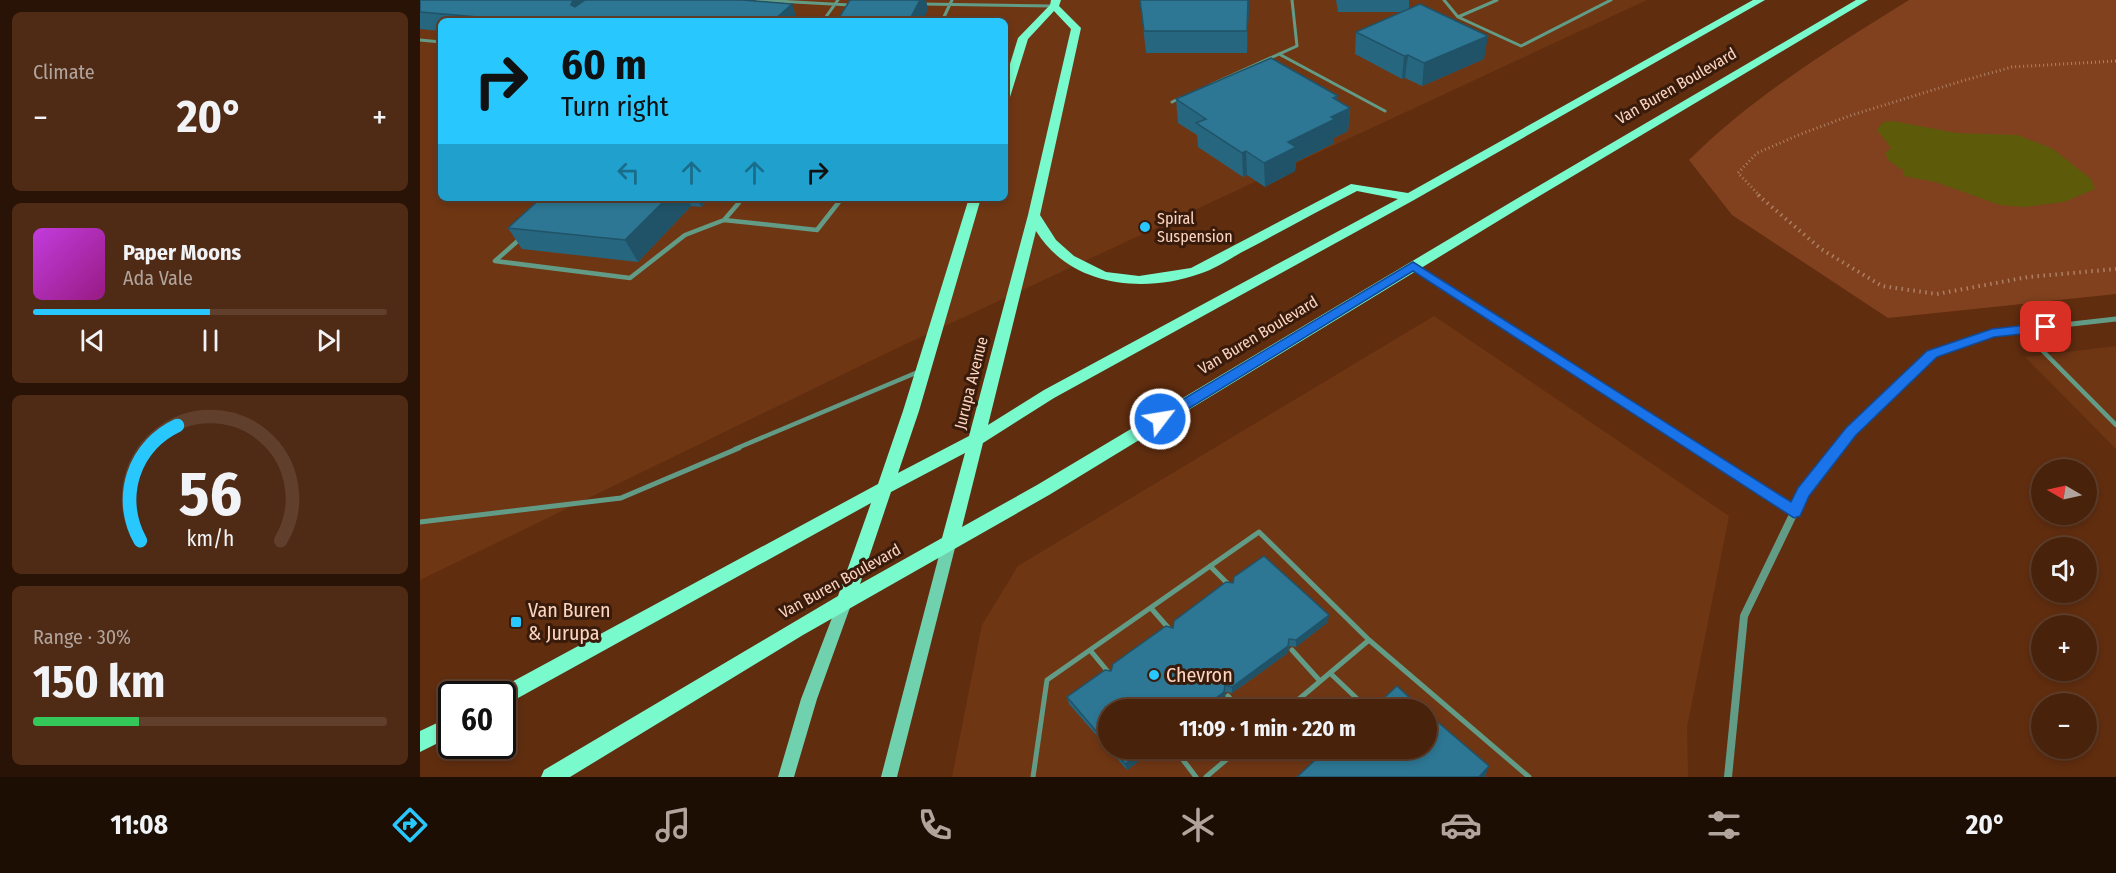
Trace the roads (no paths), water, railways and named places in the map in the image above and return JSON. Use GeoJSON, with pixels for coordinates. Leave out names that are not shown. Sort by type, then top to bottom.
{"type":"FeatureCollection","features":[{"type":"Feature","properties":{"kind":"main road","name":"Van Buren Boulevard"},"geometry":{"type":"LineString","coordinates":[[516,689],[976,439],[1059,389],[1410,198],[1760,0]]}},
{"type":"Feature","properties":{"kind":"main road","name":"Van Buren Boulevard"},"geometry":{"type":"LineString","coordinates":[[551,777],[796,629],[1063,478],[1413,266],[1863,0]]}},
{"type":"Feature","properties":{"kind":"main road"},"geometry":{"type":"LineString","coordinates":[[1008,87],[1023,38],[1055,3]]}},
{"type":"Feature","properties":{"kind":"main road","name":"Jurupa Avenue"},"geometry":{"type":"LineString","coordinates":[[890,777],[1034,216],[1076,28],[1055,3]]}},
{"type":"Feature","properties":{"kind":"main road"},"geometry":{"type":"LineString","coordinates":[[1034,216],[1052,244],[1070,261],[1091,273],[1142,281],[1169,279],[1196,271],[1355,187],[1410,198]]}},
{"type":"Feature","properties":{"kind":"main road"},"geometry":{"type":"LineString","coordinates":[[786,777],[809,699],[845,602],[923,369],[974,201]]}},
{"type":"Feature","properties":{"kind":"main road"},"geometry":{"type":"LineString","coordinates":[[420,742],[438,732]]}},
{"type":"Feature","properties":{"kind":"street"},"geometry":{"type":"LineString","coordinates":[[1728,777],[1744,616],[1804,492],[1851,431],[1932,354],[1992,333],[2116,319]]}},
{"type":"Feature","properties":{"kind":"lane"},"geometry":{"type":"LineString","coordinates":[[757,0],[858,5]]}},
{"type":"Feature","properties":{"kind":"lane"},"geometry":{"type":"LineString","coordinates":[[825,18],[838,0]]}},
{"type":"Feature","properties":{"kind":"lane"},"geometry":{"type":"LineString","coordinates":[[1204,87],[1297,46],[1292,0]]}},
{"type":"Feature","properties":{"kind":"lane"},"geometry":{"type":"LineString","coordinates":[[1444,0],[1458,17],[1521,46],[1611,0]]}},
{"type":"Feature","properties":{"kind":"lane"},"geometry":{"type":"LineString","coordinates":[[1458,17],[1497,0]]}},
{"type":"Feature","properties":{"kind":"lane"},"geometry":{"type":"LineString","coordinates":[[943,18],[951,2]]}},
{"type":"Feature","properties":{"kind":"lane"},"geometry":{"type":"LineString","coordinates":[[916,4],[1055,3]]}},
{"type":"Feature","properties":{"kind":"lane"},"geometry":{"type":"LineString","coordinates":[[420,40],[438,42]]}},
{"type":"Feature","properties":{"kind":"lane"},"geometry":{"type":"LineString","coordinates":[[1279,54],[1385,111]]}},
{"type":"Feature","properties":{"kind":"lane"},"geometry":{"type":"LineString","coordinates":[[1172,102],[1183,97]]}},
{"type":"Feature","properties":{"kind":"lane"},"geometry":{"type":"LineString","coordinates":[[724,220],[740,201]]}},
{"type":"Feature","properties":{"kind":"lane"},"geometry":{"type":"LineString","coordinates":[[530,230],[495,261],[630,278],[685,235],[724,220],[817,230],[840,201]]}},
{"type":"Feature","properties":{"kind":"lane"},"geometry":{"type":"LineString","coordinates":[[1413,266],[1794,512]]}},
{"type":"Feature","properties":{"kind":"lane"},"geometry":{"type":"LineString","coordinates":[[2022,330],[2116,425]]}},
{"type":"Feature","properties":{"kind":"lane"},"geometry":{"type":"LineString","coordinates":[[420,522],[621,498],[923,369]]}},
{"type":"Feature","properties":{"kind":"lane"},"geometry":{"type":"LineString","coordinates":[[1034,777],[1047,680],[1259,532],[1369,640],[1529,777]]}},
{"type":"Feature","properties":{"kind":"lane"},"geometry":{"type":"LineString","coordinates":[[1210,566],[1230,586]]}},
{"type":"Feature","properties":{"kind":"lane"},"geometry":{"type":"LineString","coordinates":[[1151,608],[1171,631]]}},
{"type":"Feature","properties":{"kind":"lane"},"geometry":{"type":"LineString","coordinates":[[1299,699],[1369,640]]}},
{"type":"Feature","properties":{"kind":"lane"},"geometry":{"type":"LineString","coordinates":[[1090,650],[1110,674]]}},
{"type":"Feature","properties":{"kind":"lane"},"geometry":{"type":"LineString","coordinates":[[1292,650],[1320,681]]}},
{"type":"Feature","properties":{"kind":"lane"},"geometry":{"type":"LineString","coordinates":[[1330,673],[1357,699]]}},
{"type":"Feature","properties":{"kind":"lane"},"geometry":{"type":"LineString","coordinates":[[1182,759],[1196,777]]}},
{"type":"Feature","properties":{"kind":"lane"},"geometry":{"type":"LineString","coordinates":[[1206,777],[1227,759]]}},
{"type":"Feature","properties":{"kind":"place","name":"Spiral Suspension"},"geometry":{"type":"Point","coordinates":[1145,227]}},
{"type":"Feature","properties":{"kind":"place","name":"Van Buren & Jurupa"},"geometry":{"type":"Point","coordinates":[516,622]}},
{"type":"Feature","properties":{"kind":"place","name":"Chevron"},"geometry":{"type":"Point","coordinates":[1154,675]}}]}
